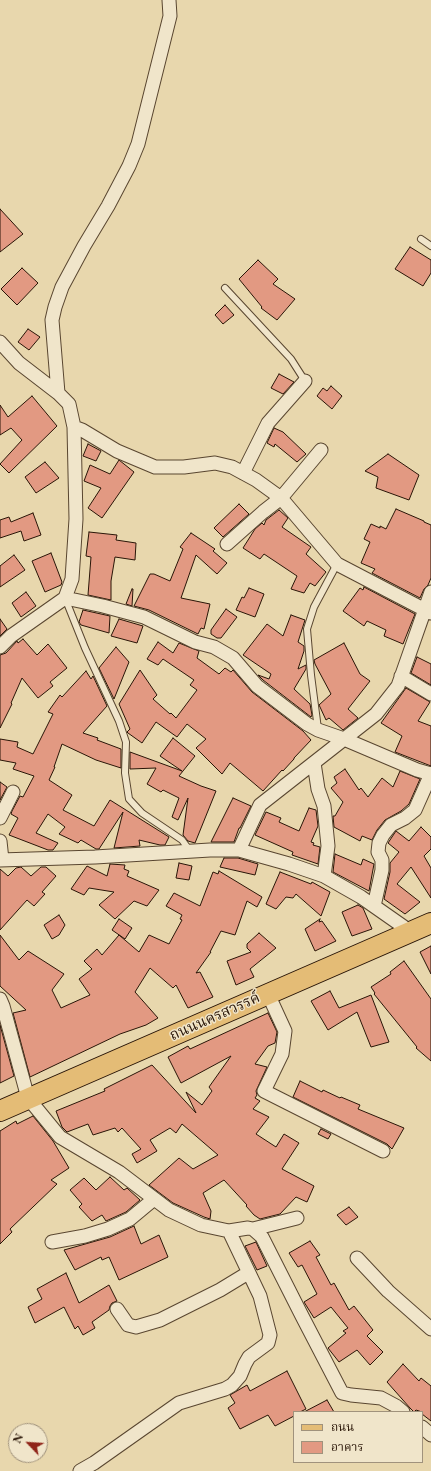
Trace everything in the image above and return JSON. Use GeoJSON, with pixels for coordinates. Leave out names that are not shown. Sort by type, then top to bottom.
{"type":"FeatureCollection","features":[{"type":"Feature","properties":{"kind":"main road","name":"ถนนนครสวรรค์"},"geometry":{"type":"LineString","coordinates":[[0,1111],[268,994],[424,929]]}},
{"type":"Feature","properties":{"kind":"street"},"geometry":{"type":"LineString","coordinates":[[58,393],[52,320],[55,307],[62,287],[108,206],[129,166],[138,144],[170,16],[169,0]]}},
{"type":"Feature","properties":{"kind":"street"},"geometry":{"type":"LineString","coordinates":[[0,342],[19,363],[58,393],[69,404],[74,427],[76,519],[72,578],[65,598],[11,636],[0,647]]}},
{"type":"Feature","properties":{"kind":"street"},"geometry":{"type":"LineString","coordinates":[[243,473],[268,423],[305,381]]}},
{"type":"Feature","properties":{"kind":"street"},"geometry":{"type":"LineString","coordinates":[[74,427],[82,430],[117,451],[155,467],[184,467],[215,463],[232,467],[256,480],[281,498],[337,564],[428,611]]}},
{"type":"Feature","properties":{"kind":"street"},"geometry":{"type":"LineString","coordinates":[[227,544],[281,498],[321,450]]}},
{"type":"Feature","properties":{"kind":"street"},"geometry":{"type":"LineString","coordinates":[[239,850],[260,805],[376,714],[398,686],[428,611],[431,592]]}},
{"type":"Feature","properties":{"kind":"street"},"geometry":{"type":"LineString","coordinates":[[65,598],[144,617],[195,642],[214,646],[233,658],[258,686],[288,710],[318,730],[344,739],[417,770],[431,774],[414,810],[405,818],[390,825],[379,843],[378,852],[382,860],[382,870],[374,906]]}},
{"type":"Feature","properties":{"kind":"street"},"geometry":{"type":"LineString","coordinates":[[401,676],[431,694]]}},
{"type":"Feature","properties":{"kind":"street"},"geometry":{"type":"LineString","coordinates":[[314,763],[318,789],[324,806],[328,846],[324,876]]}},
{"type":"Feature","properties":{"kind":"street"},"geometry":{"type":"LineString","coordinates":[[0,818],[13,792]]}},
{"type":"Feature","properties":{"kind":"street"},"geometry":{"type":"LineString","coordinates":[[0,840],[1,860],[239,850],[289,864],[324,876],[374,906],[424,929]]}},
{"type":"Feature","properties":{"kind":"street"},"geometry":{"type":"LineString","coordinates":[[268,994],[286,1031],[282,1054],[264,1091],[383,1151]]}},
{"type":"Feature","properties":{"kind":"street"},"geometry":{"type":"LineString","coordinates":[[0,999],[4,1006],[28,1098],[60,1137],[120,1172],[169,1210],[201,1225],[228,1231],[248,1228],[253,1229],[297,1218]]}},
{"type":"Feature","properties":{"kind":"street"},"geometry":{"type":"LineString","coordinates":[[52,1242],[85,1236],[108,1229],[130,1219],[154,1199]]}},
{"type":"Feature","properties":{"kind":"street"},"geometry":{"type":"LineString","coordinates":[[253,1229],[262,1236],[342,1393],[381,1398],[402,1411]]}},
{"type":"Feature","properties":{"kind":"street"},"geometry":{"type":"LineString","coordinates":[[80,1471],[179,1403],[224,1389],[237,1381],[249,1357],[267,1345],[270,1337],[260,1296],[228,1231]]}},
{"type":"Feature","properties":{"kind":"street"},"geometry":{"type":"LineString","coordinates":[[357,1258],[388,1291],[431,1329]]}},
{"type":"Feature","properties":{"kind":"street"},"geometry":{"type":"LineString","coordinates":[[117,1309],[128,1325],[136,1327],[160,1320],[220,1290],[248,1273]]}},
{"type":"Feature","properties":{"kind":"street"},"geometry":{"type":"LineString","coordinates":[[423,1428],[431,1435]]}},
{"type":"Feature","properties":{"kind":"lane"},"geometry":{"type":"LineString","coordinates":[[421,239],[431,246]]}},
{"type":"Feature","properties":{"kind":"lane"},"geometry":{"type":"LineString","coordinates":[[225,288],[291,359],[305,381]]}},
{"type":"Feature","properties":{"kind":"lane"},"geometry":{"type":"LineString","coordinates":[[318,730],[307,629],[314,607],[337,564]]}},
{"type":"Feature","properties":{"kind":"lane"},"geometry":{"type":"LineString","coordinates":[[65,598],[84,648],[119,721],[126,742],[125,773],[129,799],[142,813],[182,840],[191,851]]}},
{"type":"Feature","properties":{"kind":"building"},"geometry":{"type":"Polygon","coordinates":[[[0,209],[23,234],[0,252],[0,209]]]}},
{"type":"Feature","properties":{"kind":"building"},"geometry":{"type":"Polygon","coordinates":[[[410,247],[431,260],[431,273],[423,286],[395,269],[410,247]]]}},
{"type":"Feature","properties":{"kind":"building"},"geometry":{"type":"Polygon","coordinates":[[[258,260],[278,279],[273,284],[295,299],[277,320],[261,308],[262,307],[239,279],[258,260]]]}},
{"type":"Feature","properties":{"kind":"building"},"geometry":{"type":"Polygon","coordinates":[[[22,268],[38,283],[17,305],[1,289],[22,268]]]}},
{"type":"Feature","properties":{"kind":"building"},"geometry":{"type":"Polygon","coordinates":[[[225,305],[234,315],[223,324],[215,315],[225,305]]]}},
{"type":"Feature","properties":{"kind":"building"},"geometry":{"type":"Polygon","coordinates":[[[28,329],[40,337],[29,350],[18,342],[28,329]]]}},
{"type":"Feature","properties":{"kind":"building"},"geometry":{"type":"Polygon","coordinates":[[[279,374],[294,382],[283,394],[271,388],[279,374]]]}},
{"type":"Feature","properties":{"kind":"building"},"geometry":{"type":"Polygon","coordinates":[[[331,386],[342,396],[332,409],[317,396],[323,388],[327,391],[331,386]]]}},
{"type":"Feature","properties":{"kind":"building"},"geometry":{"type":"Polygon","coordinates":[[[32,396],[57,426],[9,473],[0,464],[22,440],[11,428],[0,435],[0,405],[8,417],[32,396]]]}},
{"type":"Feature","properties":{"kind":"building"},"geometry":{"type":"Polygon","coordinates":[[[274,428],[283,432],[306,454],[297,462],[275,444],[274,447],[267,443],[274,428]]]}},
{"type":"Feature","properties":{"kind":"building"},"geometry":{"type":"Polygon","coordinates":[[[88,444],[101,451],[96,461],[83,456],[88,444]]]}},
{"type":"Feature","properties":{"kind":"building"},"geometry":{"type":"Polygon","coordinates":[[[388,454],[419,475],[409,500],[376,488],[378,477],[365,471],[388,454]]]}},
{"type":"Feature","properties":{"kind":"building"},"geometry":{"type":"Polygon","coordinates":[[[119,460],[134,472],[102,518],[88,508],[101,488],[84,481],[90,465],[110,474],[119,460]]]}},
{"type":"Feature","properties":{"kind":"building"},"geometry":{"type":"Polygon","coordinates":[[[45,462],[59,478],[36,493],[25,477],[45,462]]]}},
{"type":"Feature","properties":{"kind":"building"},"geometry":{"type":"Polygon","coordinates":[[[239,504],[249,514],[223,537],[214,528],[239,504]]]}},
{"type":"Feature","properties":{"kind":"building"},"geometry":{"type":"Polygon","coordinates":[[[396,509],[431,525],[431,578],[420,598],[372,573],[375,569],[361,563],[370,542],[364,539],[371,524],[386,529],[396,509]]]}},
{"type":"Feature","properties":{"kind":"building"},"geometry":{"type":"Polygon","coordinates":[[[279,510],[288,518],[282,527],[311,547],[306,554],[326,572],[315,586],[310,583],[304,593],[291,589],[297,576],[264,554],[260,559],[243,548],[255,529],[262,523],[264,525],[266,520],[279,510]]]}},
{"type":"Feature","properties":{"kind":"building"},"geometry":{"type":"Polygon","coordinates":[[[33,513],[41,535],[24,541],[21,531],[0,538],[0,520],[9,517],[11,522],[33,513]]]}},
{"type":"Feature","properties":{"kind":"building"},"geometry":{"type":"Polygon","coordinates":[[[89,532],[117,535],[116,540],[136,543],[135,560],[115,557],[111,581],[111,600],[88,595],[91,557],[86,556],[89,532]]]}},
{"type":"Feature","properties":{"kind":"building"},"geometry":{"type":"Polygon","coordinates":[[[191,533],[215,549],[213,551],[227,563],[217,574],[196,555],[181,598],[210,604],[204,629],[201,628],[198,634],[149,610],[134,606],[150,574],[154,574],[170,581],[183,549],[180,547],[191,533]]]}},
{"type":"Feature","properties":{"kind":"building"},"geometry":{"type":"Polygon","coordinates":[[[51,553],[62,582],[61,585],[45,592],[32,561],[51,553]]]}},
{"type":"Feature","properties":{"kind":"building"},"geometry":{"type":"Polygon","coordinates":[[[14,555],[25,570],[0,587],[0,566],[14,555]]]}},
{"type":"Feature","properties":{"kind":"building"},"geometry":{"type":"Polygon","coordinates":[[[364,587],[415,614],[403,644],[384,636],[386,630],[367,621],[364,626],[343,611],[360,588],[363,590],[364,587]]]}},
{"type":"Feature","properties":{"kind":"building"},"geometry":{"type":"Polygon","coordinates":[[[249,588],[264,594],[255,617],[236,610],[242,597],[244,598],[249,588]]]}},
{"type":"Feature","properties":{"kind":"building"},"geometry":{"type":"Polygon","coordinates":[[[133,589],[132,606],[126,604],[133,589]]]}},
{"type":"Feature","properties":{"kind":"building"},"geometry":{"type":"Polygon","coordinates":[[[26,592],[36,606],[21,617],[12,603],[26,592]]]}},
{"type":"Feature","properties":{"kind":"building"},"geometry":{"type":"Polygon","coordinates":[[[226,609],[237,617],[221,638],[217,638],[211,634],[211,630],[226,609]]]}},
{"type":"Feature","properties":{"kind":"building"},"geometry":{"type":"Polygon","coordinates":[[[83,610],[110,616],[109,633],[81,625],[79,622],[83,610]]]}},
{"type":"Feature","properties":{"kind":"building"},"geometry":{"type":"Polygon","coordinates":[[[291,615],[305,620],[298,642],[304,646],[304,651],[298,669],[306,665],[306,669],[294,689],[310,704],[311,717],[263,680],[258,675],[269,679],[271,674],[243,655],[267,624],[283,636],[291,615]]]}},
{"type":"Feature","properties":{"kind":"building"},"geometry":{"type":"Polygon","coordinates":[[[0,619],[7,629],[0,636],[0,619]]]}},
{"type":"Feature","properties":{"kind":"building"},"geometry":{"type":"Polygon","coordinates":[[[119,619],[143,626],[137,643],[111,636],[119,619]]]}},
{"type":"Feature","properties":{"kind":"building"},"geometry":{"type":"Polygon","coordinates":[[[23,639],[37,655],[48,644],[67,668],[50,682],[53,686],[38,698],[22,678],[11,703],[12,704],[0,728],[0,655],[6,653],[17,641],[18,643],[23,639]]]}},
{"type":"Feature","properties":{"kind":"building"},"geometry":{"type":"Polygon","coordinates":[[[158,642],[173,653],[179,643],[199,651],[197,658],[219,674],[225,668],[231,672],[233,670],[252,692],[303,731],[311,740],[263,791],[230,763],[222,774],[196,748],[206,739],[187,724],[177,737],[156,722],[142,743],[127,732],[130,729],[119,704],[140,670],[157,695],[153,699],[176,718],[197,690],[190,685],[194,680],[163,659],[158,665],[147,659],[158,642]]]}},
{"type":"Feature","properties":{"kind":"building"},"geometry":{"type":"Polygon","coordinates":[[[344,643],[360,674],[370,681],[348,709],[358,718],[343,730],[329,718],[326,720],[319,705],[331,694],[314,660],[344,643]]]}},
{"type":"Feature","properties":{"kind":"building"},"geometry":{"type":"Polygon","coordinates":[[[116,647],[129,662],[114,699],[99,668],[116,647]]]}},
{"type":"Feature","properties":{"kind":"building"},"geometry":{"type":"Polygon","coordinates":[[[417,657],[431,664],[431,685],[411,673],[417,657]]]}},
{"type":"Feature","properties":{"kind":"building"},"geometry":{"type":"Polygon","coordinates":[[[86,671],[91,679],[93,676],[107,706],[83,733],[98,738],[97,740],[121,749],[121,768],[96,760],[62,744],[55,767],[49,780],[72,795],[63,810],[94,826],[110,800],[169,837],[165,845],[139,840],[140,846],[114,848],[123,812],[99,849],[96,849],[81,840],[78,843],[59,834],[65,827],[48,814],[36,833],[58,843],[53,850],[48,850],[9,835],[18,818],[11,814],[12,811],[20,796],[23,797],[34,776],[13,769],[16,763],[0,760],[0,739],[18,742],[17,747],[33,754],[53,714],[48,712],[60,695],[62,697],[86,671]]]}},
{"type":"Feature","properties":{"kind":"building"},"geometry":{"type":"Polygon","coordinates":[[[406,688],[430,702],[418,721],[431,726],[431,766],[395,752],[402,736],[381,723],[406,688]]]}},
{"type":"Feature","properties":{"kind":"building"},"geometry":{"type":"Polygon","coordinates":[[[173,738],[195,756],[179,776],[216,791],[195,843],[188,841],[183,835],[188,798],[178,820],[172,817],[179,798],[163,790],[161,792],[147,784],[156,768],[130,769],[130,752],[182,771],[160,756],[173,738]]]}},
{"type":"Feature","properties":{"kind":"building"},"geometry":{"type":"Polygon","coordinates":[[[345,769],[359,790],[361,788],[368,797],[382,778],[393,787],[400,771],[420,779],[409,804],[401,811],[385,820],[377,830],[372,840],[362,836],[360,841],[334,827],[333,816],[335,816],[343,802],[331,788],[337,783],[334,777],[345,769]]]}},
{"type":"Feature","properties":{"kind":"building"},"geometry":{"type":"Polygon","coordinates":[[[0,782],[7,787],[0,800],[0,782]]]}},
{"type":"Feature","properties":{"kind":"building"},"geometry":{"type":"Polygon","coordinates":[[[233,798],[251,806],[239,828],[234,842],[211,842],[233,798]]]}},
{"type":"Feature","properties":{"kind":"building"},"geometry":{"type":"Polygon","coordinates":[[[309,808],[316,810],[318,826],[311,842],[314,843],[313,845],[320,847],[318,864],[292,855],[293,852],[255,835],[266,812],[281,818],[279,822],[299,831],[309,808]]]}},
{"type":"Feature","properties":{"kind":"building"},"geometry":{"type":"Polygon","coordinates":[[[421,827],[431,837],[431,849],[424,856],[431,868],[431,898],[411,867],[397,884],[420,902],[405,914],[384,899],[390,872],[390,863],[399,852],[388,843],[396,831],[409,841],[421,827]]]}},
{"type":"Feature","properties":{"kind":"building"},"geometry":{"type":"Polygon","coordinates":[[[335,854],[361,865],[363,859],[374,864],[369,891],[333,872],[335,854]]]}},
{"type":"Feature","properties":{"kind":"building"},"geometry":{"type":"Polygon","coordinates":[[[224,858],[238,858],[258,864],[255,875],[220,867],[224,858]]]}},
{"type":"Feature","properties":{"kind":"building"},"geometry":{"type":"Polygon","coordinates":[[[179,863],[192,866],[189,880],[176,878],[179,863]]]}},
{"type":"Feature","properties":{"kind":"building"},"geometry":{"type":"Polygon","coordinates":[[[110,864],[125,865],[124,869],[129,871],[127,876],[159,890],[147,906],[134,901],[115,919],[99,905],[114,892],[89,888],[84,895],[71,889],[87,866],[107,876],[110,864]]]}},
{"type":"Feature","properties":{"kind":"building"},"geometry":{"type":"Polygon","coordinates":[[[21,867],[31,876],[41,867],[46,867],[56,876],[42,892],[45,894],[34,906],[27,900],[0,930],[0,869],[8,876],[16,868],[21,867]]]}},
{"type":"Feature","properties":{"kind":"building"},"geometry":{"type":"Polygon","coordinates":[[[219,871],[262,897],[257,907],[247,901],[235,935],[221,931],[211,952],[196,973],[200,972],[213,997],[188,1008],[176,985],[173,988],[150,968],[135,992],[158,1018],[146,1025],[120,1034],[30,1077],[13,1013],[26,1010],[0,986],[0,935],[19,960],[28,951],[64,974],[52,990],[61,1008],[90,995],[79,979],[92,969],[84,961],[97,949],[102,955],[119,935],[139,952],[149,935],[169,944],[182,920],[180,919],[182,915],[166,906],[174,893],[200,906],[213,872],[218,874],[219,871]]]}},
{"type":"Feature","properties":{"kind":"building"},"geometry":{"type":"Polygon","coordinates":[[[280,872],[311,884],[312,882],[330,892],[321,916],[296,894],[293,898],[286,897],[276,909],[266,904],[280,872]]]}},
{"type":"Feature","properties":{"kind":"building"},"geometry":{"type":"Polygon","coordinates":[[[358,905],[363,908],[372,929],[352,936],[342,912],[358,905]]]}},
{"type":"Feature","properties":{"kind":"building"},"geometry":{"type":"Polygon","coordinates":[[[59,915],[65,925],[59,935],[52,939],[44,925],[59,915]]]}},
{"type":"Feature","properties":{"kind":"building"},"geometry":{"type":"Polygon","coordinates":[[[119,919],[132,928],[125,939],[112,930],[119,919]]]}},
{"type":"Feature","properties":{"kind":"building"},"geometry":{"type":"Polygon","coordinates":[[[320,919],[319,922],[322,921],[336,941],[315,951],[305,929],[320,919]]]}},
{"type":"Feature","properties":{"kind":"building"},"geometry":{"type":"Polygon","coordinates":[[[259,933],[276,948],[250,969],[254,977],[236,985],[227,961],[251,952],[247,948],[247,944],[259,933]]]}},
{"type":"Feature","properties":{"kind":"building"},"geometry":{"type":"Polygon","coordinates":[[[431,946],[431,974],[420,952],[431,946]]]}},
{"type":"Feature","properties":{"kind":"building"},"geometry":{"type":"Polygon","coordinates":[[[404,961],[431,999],[431,1061],[416,1048],[417,1047],[374,994],[375,993],[371,987],[391,974],[390,972],[404,961]]]}},
{"type":"Feature","properties":{"kind":"building"},"geometry":{"type":"Polygon","coordinates":[[[330,991],[339,1008],[371,995],[389,1042],[371,1047],[357,1012],[328,1030],[311,1001],[330,991]]]}},
{"type":"Feature","properties":{"kind":"building"},"geometry":{"type":"Polygon","coordinates":[[[268,1013],[277,1032],[275,1043],[268,1046],[255,1064],[267,1067],[256,1091],[257,1095],[255,1098],[260,1101],[253,1109],[269,1117],[256,1134],[276,1147],[284,1134],[299,1143],[282,1169],[314,1186],[307,1202],[296,1197],[280,1214],[260,1219],[254,1215],[224,1180],[203,1193],[211,1211],[210,1219],[173,1203],[149,1185],[179,1158],[193,1169],[218,1155],[182,1124],[176,1133],[170,1128],[150,1140],[157,1151],[137,1163],[132,1154],[141,1149],[122,1128],[118,1132],[115,1128],[93,1135],[88,1124],[67,1132],[62,1127],[56,1111],[105,1091],[104,1089],[152,1065],[196,1113],[186,1092],[202,1105],[212,1091],[209,1087],[231,1056],[181,1083],[168,1057],[188,1046],[190,1049],[268,1013]]]}},
{"type":"Feature","properties":{"kind":"building"},"geometry":{"type":"Polygon","coordinates":[[[0,1025],[14,1076],[0,1083],[0,1025]]]}},
{"type":"Feature","properties":{"kind":"building"},"geometry":{"type":"Polygon","coordinates":[[[300,1081],[322,1092],[323,1090],[360,1105],[358,1109],[404,1128],[392,1149],[387,1144],[293,1097],[300,1081]]]}},
{"type":"Feature","properties":{"kind":"building"},"geometry":{"type":"Polygon","coordinates":[[[33,1116],[53,1141],[69,1168],[51,1180],[57,1184],[10,1229],[12,1232],[0,1244],[0,1131],[16,1121],[17,1124],[33,1116]]]}},
{"type":"Feature","properties":{"kind":"building"},"geometry":{"type":"Polygon","coordinates":[[[321,1129],[331,1134],[328,1139],[318,1134],[321,1129]]]}},
{"type":"Feature","properties":{"kind":"building"},"geometry":{"type":"Polygon","coordinates":[[[110,1177],[124,1190],[127,1188],[140,1200],[126,1212],[106,1221],[102,1215],[92,1221],[79,1207],[82,1204],[70,1190],[84,1178],[96,1190],[110,1177]]]}},
{"type":"Feature","properties":{"kind":"building"},"geometry":{"type":"Polygon","coordinates":[[[349,1207],[358,1217],[346,1225],[337,1215],[349,1207]]]}},
{"type":"Feature","properties":{"kind":"building"},"geometry":{"type":"Polygon","coordinates":[[[134,1226],[141,1244],[159,1235],[168,1257],[119,1280],[109,1257],[102,1260],[101,1257],[75,1270],[64,1250],[110,1237],[134,1226]]]}},
{"type":"Feature","properties":{"kind":"building"},"geometry":{"type":"Polygon","coordinates":[[[310,1241],[320,1255],[316,1257],[331,1285],[334,1283],[349,1310],[354,1306],[373,1330],[367,1336],[383,1352],[370,1365],[357,1350],[339,1362],[328,1348],[346,1333],[343,1331],[348,1328],[331,1307],[314,1318],[304,1302],[317,1294],[302,1265],[298,1267],[289,1253],[310,1241]]]}},
{"type":"Feature","properties":{"kind":"building"},"geometry":{"type":"Polygon","coordinates":[[[256,1242],[267,1266],[257,1270],[245,1246],[256,1242]]]}},
{"type":"Feature","properties":{"kind":"building"},"geometry":{"type":"Polygon","coordinates":[[[66,1273],[79,1303],[109,1285],[117,1301],[112,1303],[109,1310],[92,1322],[95,1328],[83,1335],[78,1326],[75,1329],[64,1307],[35,1323],[28,1307],[42,1299],[37,1289],[66,1273]]]}},
{"type":"Feature","properties":{"kind":"building"},"geometry":{"type":"Polygon","coordinates":[[[403,1364],[419,1381],[421,1378],[431,1386],[431,1421],[423,1415],[423,1411],[413,1411],[387,1382],[403,1364]]]}},
{"type":"Feature","properties":{"kind":"building"},"geometry":{"type":"Polygon","coordinates":[[[287,1371],[306,1409],[302,1411],[293,1411],[293,1417],[275,1426],[268,1415],[240,1429],[228,1408],[235,1403],[230,1395],[247,1385],[250,1391],[287,1371]]]}},
{"type":"Feature","properties":{"kind":"building"},"geometry":{"type":"Polygon","coordinates":[[[327,1400],[333,1411],[306,1411],[327,1400]]]}}]}
